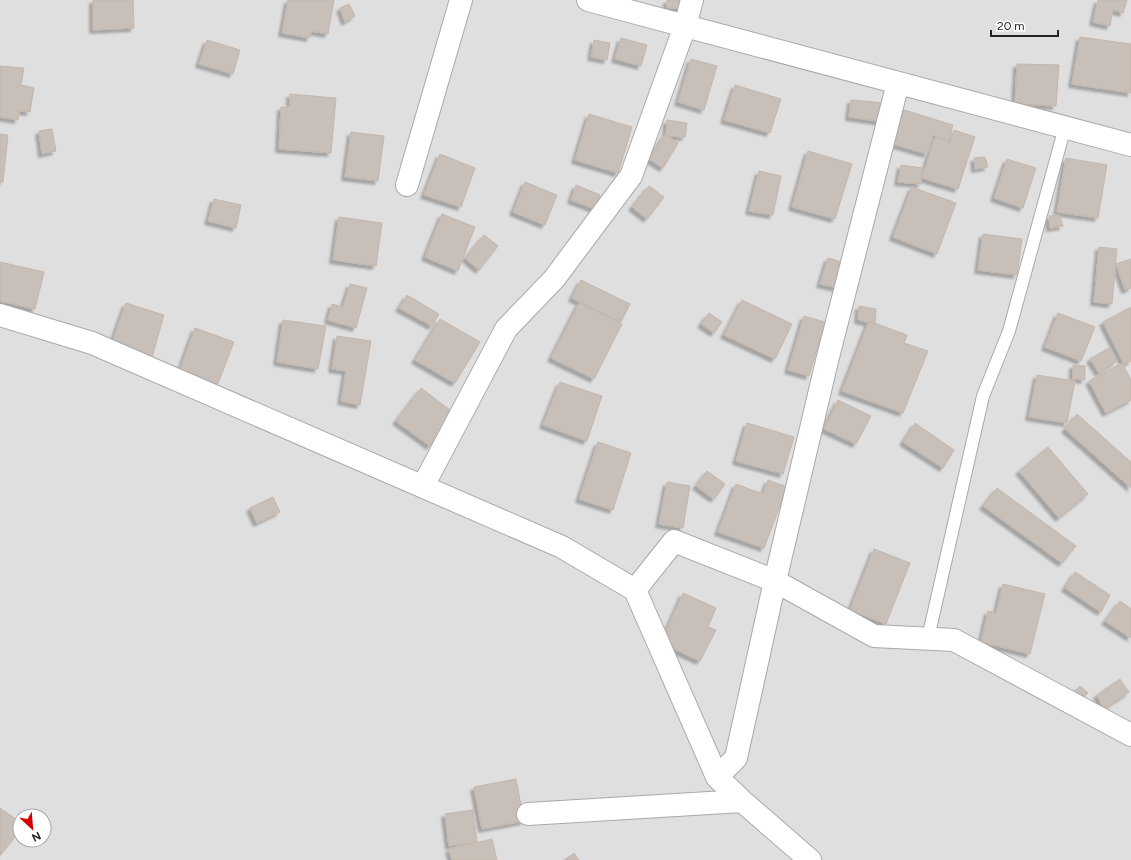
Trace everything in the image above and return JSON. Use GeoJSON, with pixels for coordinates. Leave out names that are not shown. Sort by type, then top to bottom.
{"type":"FeatureCollection","features":[{"type":"Feature","properties":{"kind":"street"},"geometry":{"type":"LineString","coordinates":[[407,185],[461,0]]}},
{"type":"Feature","properties":{"kind":"street"},"geometry":{"type":"LineString","coordinates":[[588,0],[1131,145]]}},
{"type":"Feature","properties":{"kind":"street"},"geometry":{"type":"LineString","coordinates":[[423,486],[506,329],[554,280],[631,176],[686,26],[692,0]]}},
{"type":"Feature","properties":{"kind":"street"},"geometry":{"type":"LineString","coordinates":[[717,777],[736,758],[775,581],[827,361],[898,82]]}},
{"type":"Feature","properties":{"kind":"street"},"geometry":{"type":"LineString","coordinates":[[0,315],[92,343],[562,546],[635,590],[717,777],[742,802],[810,860]]}},
{"type":"Feature","properties":{"kind":"street"},"geometry":{"type":"LineString","coordinates":[[635,590],[674,541],[775,581],[874,636],[954,640],[1131,735]]}},
{"type":"Feature","properties":{"kind":"street"},"geometry":{"type":"LineString","coordinates":[[528,814],[742,802]]}},
{"type":"Feature","properties":{"kind":"lane"},"geometry":{"type":"LineString","coordinates":[[928,638],[982,396],[1009,331],[1065,127]]}},
{"type":"Feature","properties":{"kind":"shaded area"},"geometry":{"type":"Polygon","coordinates":[[[0,0],[1131,0],[1131,860],[0,860],[0,0]]]}},
{"type":"Feature","properties":{"kind":"building"},"geometry":{"type":"Polygon","coordinates":[[[93,0],[133,0],[134,28],[93,30],[93,0]]]}},
{"type":"Feature","properties":{"kind":"building"},"geometry":{"type":"Polygon","coordinates":[[[288,0],[334,0],[328,34],[311,31],[310,38],[282,33],[288,0]]]}},
{"type":"Feature","properties":{"kind":"building"},"geometry":{"type":"Polygon","coordinates":[[[667,0],[684,0],[683,8],[667,8],[667,0]]]}},
{"type":"Feature","properties":{"kind":"building"},"geometry":{"type":"Polygon","coordinates":[[[1098,0],[1127,0],[1123,13],[1113,10],[1110,26],[1093,22],[1098,0]]]}},
{"type":"Feature","properties":{"kind":"building"},"geometry":{"type":"Polygon","coordinates":[[[349,4],[355,16],[345,22],[340,8],[349,4]]]}},
{"type":"Feature","properties":{"kind":"building"},"geometry":{"type":"Polygon","coordinates":[[[1080,37],[1131,44],[1131,93],[1072,84],[1080,37]]]}},
{"type":"Feature","properties":{"kind":"building"},"geometry":{"type":"Polygon","coordinates":[[[621,38],[647,45],[641,66],[615,59],[621,38]]]}},
{"type":"Feature","properties":{"kind":"building"},"geometry":{"type":"Polygon","coordinates":[[[207,40],[240,50],[233,74],[199,64],[207,40]]]}},
{"type":"Feature","properties":{"kind":"building"},"geometry":{"type":"Polygon","coordinates":[[[594,40],[610,43],[607,60],[591,57],[594,40]]]}},
{"type":"Feature","properties":{"kind":"building"},"geometry":{"type":"Polygon","coordinates":[[[691,59],[717,66],[704,110],[678,102],[691,59]]]}},
{"type":"Feature","properties":{"kind":"building"},"geometry":{"type":"Polygon","coordinates":[[[1017,64],[1059,65],[1056,106],[1015,104],[1017,64]]]}},
{"type":"Feature","properties":{"kind":"building"},"geometry":{"type":"Polygon","coordinates":[[[0,66],[24,68],[21,85],[34,88],[30,112],[19,111],[18,120],[0,117],[0,66]]]}},
{"type":"Feature","properties":{"kind":"building"},"geometry":{"type":"Polygon","coordinates":[[[735,85],[781,99],[770,133],[724,120],[735,85]]]}},
{"type":"Feature","properties":{"kind":"building"},"geometry":{"type":"Polygon","coordinates":[[[290,94],[336,98],[331,153],[279,149],[281,107],[290,107],[290,94]]]}},
{"type":"Feature","properties":{"kind":"building"},"geometry":{"type":"Polygon","coordinates":[[[851,100],[886,103],[884,122],[849,117],[851,100]]]}},
{"type":"Feature","properties":{"kind":"building"},"geometry":{"type":"Polygon","coordinates":[[[904,110],[953,125],[949,140],[933,135],[927,154],[893,144],[904,110]]]}},
{"type":"Feature","properties":{"kind":"building"},"geometry":{"type":"Polygon","coordinates":[[[589,114],[632,127],[618,173],[575,160],[589,114]]]}},
{"type":"Feature","properties":{"kind":"building"},"geometry":{"type":"Polygon","coordinates":[[[667,120],[687,123],[685,137],[666,136],[667,120]]]}},
{"type":"Feature","properties":{"kind":"building"},"geometry":{"type":"Polygon","coordinates":[[[52,129],[56,151],[42,154],[39,131],[52,129]]]}},
{"type":"Feature","properties":{"kind":"building"},"geometry":{"type":"Polygon","coordinates":[[[954,130],[975,137],[958,189],[922,178],[935,137],[950,142],[954,130]]]}},
{"type":"Feature","properties":{"kind":"building"},"geometry":{"type":"Polygon","coordinates":[[[351,132],[384,136],[378,181],[345,177],[351,132]]]}},
{"type":"Feature","properties":{"kind":"building"},"geometry":{"type":"Polygon","coordinates":[[[0,134],[8,135],[3,182],[0,182],[0,134]]]}},
{"type":"Feature","properties":{"kind":"building"},"geometry":{"type":"Polygon","coordinates":[[[665,134],[678,143],[663,168],[649,159],[665,134]]]}},
{"type":"Feature","properties":{"kind":"building"},"geometry":{"type":"Polygon","coordinates":[[[808,151],[852,164],[835,219],[792,207],[808,151]]]}},
{"type":"Feature","properties":{"kind":"building"},"geometry":{"type":"Polygon","coordinates":[[[440,154],[475,168],[461,207],[424,195],[440,154]]]}},
{"type":"Feature","properties":{"kind":"building"},"geometry":{"type":"Polygon","coordinates":[[[985,157],[988,167],[975,169],[974,158],[985,157]]]}},
{"type":"Feature","properties":{"kind":"building"},"geometry":{"type":"Polygon","coordinates":[[[1066,158],[1107,165],[1098,218],[1057,212],[1066,158]]]}},
{"type":"Feature","properties":{"kind":"building"},"geometry":{"type":"Polygon","coordinates":[[[1007,159],[1036,168],[1023,208],[994,198],[1007,159]]]}},
{"type":"Feature","properties":{"kind":"building"},"geometry":{"type":"Polygon","coordinates":[[[901,165],[922,168],[921,184],[898,182],[901,165]]]}},
{"type":"Feature","properties":{"kind":"building"},"geometry":{"type":"Polygon","coordinates":[[[759,171],[781,176],[773,215],[749,211],[759,171]]]}},
{"type":"Feature","properties":{"kind":"building"},"geometry":{"type":"Polygon","coordinates":[[[525,182],[557,195],[545,225],[513,212],[525,182]]]}},
{"type":"Feature","properties":{"kind":"building"},"geometry":{"type":"Polygon","coordinates":[[[576,185],[600,195],[595,209],[571,200],[576,185]]]}},
{"type":"Feature","properties":{"kind":"building"},"geometry":{"type":"Polygon","coordinates":[[[649,186],[664,197],[647,219],[632,207],[649,186]]]}},
{"type":"Feature","properties":{"kind":"building"},"geometry":{"type":"Polygon","coordinates":[[[912,187],[956,203],[937,254],[893,237],[912,187]]]}},
{"type":"Feature","properties":{"kind":"building"},"geometry":{"type":"Polygon","coordinates":[[[214,199],[241,205],[236,228],[208,221],[214,199]]]}},
{"type":"Feature","properties":{"kind":"building"},"geometry":{"type":"Polygon","coordinates":[[[442,214],[475,227],[458,271],[425,257],[442,214]]]}},
{"type":"Feature","properties":{"kind":"building"},"geometry":{"type":"Polygon","coordinates":[[[1059,215],[1063,226],[1050,228],[1049,216],[1059,215]]]}},
{"type":"Feature","properties":{"kind":"building"},"geometry":{"type":"Polygon","coordinates":[[[339,217],[382,223],[376,266],[333,260],[339,217]]]}},
{"type":"Feature","properties":{"kind":"building"},"geometry":{"type":"Polygon","coordinates":[[[983,234],[1022,239],[1017,275],[978,270],[983,234]]]}},
{"type":"Feature","properties":{"kind":"building"},"geometry":{"type":"Polygon","coordinates":[[[484,235],[498,246],[479,270],[465,258],[484,235]]]}},
{"type":"Feature","properties":{"kind":"building"},"geometry":{"type":"Polygon","coordinates":[[[1099,247],[1117,249],[1112,304],[1094,302],[1099,247]]]}},
{"type":"Feature","properties":{"kind":"building"},"geometry":{"type":"Polygon","coordinates":[[[828,258],[845,263],[838,288],[820,284],[828,258]]]}},
{"type":"Feature","properties":{"kind":"building"},"geometry":{"type":"Polygon","coordinates":[[[1131,259],[1131,288],[1125,290],[1116,264],[1131,259]]]}},
{"type":"Feature","properties":{"kind":"building"},"geometry":{"type":"Polygon","coordinates":[[[0,262],[44,272],[35,309],[0,301],[0,262]]]}},
{"type":"Feature","properties":{"kind":"building"},"geometry":{"type":"Polygon","coordinates":[[[581,280],[630,304],[621,322],[572,298],[581,280]]]}},
{"type":"Feature","properties":{"kind":"building"},"geometry":{"type":"Polygon","coordinates":[[[350,284],[367,288],[356,328],[328,320],[332,304],[343,307],[350,284]]]}},
{"type":"Feature","properties":{"kind":"building"},"geometry":{"type":"Polygon","coordinates":[[[407,295],[439,314],[432,326],[399,308],[407,295]]]}},
{"type":"Feature","properties":{"kind":"building"},"geometry":{"type":"Polygon","coordinates":[[[742,300],[792,324],[775,359],[724,335],[742,300]]]}},
{"type":"Feature","properties":{"kind":"building"},"geometry":{"type":"Polygon","coordinates":[[[126,303],[164,315],[151,361],[110,348],[126,303]]]}},
{"type":"Feature","properties":{"kind":"building"},"geometry":{"type":"Polygon","coordinates":[[[579,303],[622,324],[594,379],[551,358],[579,303]]]}},
{"type":"Feature","properties":{"kind":"building"},"geometry":{"type":"Polygon","coordinates":[[[859,306],[876,309],[875,324],[858,320],[859,306]]]}},
{"type":"Feature","properties":{"kind":"building"},"geometry":{"type":"Polygon","coordinates":[[[1131,307],[1131,361],[1124,364],[1103,322],[1131,307]]]}},
{"type":"Feature","properties":{"kind":"building"},"geometry":{"type":"Polygon","coordinates":[[[709,313],[722,322],[714,333],[701,324],[709,313]]]}},
{"type":"Feature","properties":{"kind":"building"},"geometry":{"type":"Polygon","coordinates":[[[1058,313],[1095,327],[1081,361],[1045,347],[1058,313]]]}},
{"type":"Feature","properties":{"kind":"building"},"geometry":{"type":"Polygon","coordinates":[[[804,316],[825,322],[809,376],[788,370],[804,316]]]}},
{"type":"Feature","properties":{"kind":"building"},"geometry":{"type":"Polygon","coordinates":[[[440,319],[480,342],[455,383],[415,360],[440,319]]]}},
{"type":"Feature","properties":{"kind":"building"},"geometry":{"type":"Polygon","coordinates":[[[283,320],[326,326],[318,369],[277,362],[283,320]]]}},
{"type":"Feature","properties":{"kind":"building"},"geometry":{"type":"Polygon","coordinates":[[[869,321],[907,335],[904,343],[928,351],[903,413],[842,391],[869,321]]]}},
{"type":"Feature","properties":{"kind":"building"},"geometry":{"type":"Polygon","coordinates":[[[195,328],[234,342],[217,386],[179,372],[195,328]]]}},
{"type":"Feature","properties":{"kind":"building"},"geometry":{"type":"Polygon","coordinates":[[[337,336],[371,341],[360,405],[341,401],[346,371],[332,369],[337,336]]]}},
{"type":"Feature","properties":{"kind":"building"},"geometry":{"type":"Polygon","coordinates":[[[1109,348],[1117,361],[1099,373],[1090,359],[1109,348]]]}},
{"type":"Feature","properties":{"kind":"building"},"geometry":{"type":"Polygon","coordinates":[[[1122,363],[1131,380],[1131,400],[1106,413],[1089,381],[1122,363]]]}},
{"type":"Feature","properties":{"kind":"building"},"geometry":{"type":"Polygon","coordinates":[[[1073,365],[1085,366],[1085,380],[1073,379],[1073,365]]]}},
{"type":"Feature","properties":{"kind":"building"},"geometry":{"type":"Polygon","coordinates":[[[1037,375],[1075,381],[1067,423],[1029,417],[1037,375]]]}},
{"type":"Feature","properties":{"kind":"building"},"geometry":{"type":"Polygon","coordinates":[[[560,382],[602,396],[587,441],[543,425],[560,382]]]}},
{"type":"Feature","properties":{"kind":"building"},"geometry":{"type":"Polygon","coordinates":[[[421,388],[454,413],[430,446],[396,421],[421,388]]]}},
{"type":"Feature","properties":{"kind":"building"},"geometry":{"type":"Polygon","coordinates":[[[838,400],[871,416],[856,444],[824,429],[838,400]]]}},
{"type":"Feature","properties":{"kind":"building"},"geometry":{"type":"Polygon","coordinates":[[[1077,414],[1131,462],[1131,488],[1065,429],[1077,414]]]}},
{"type":"Feature","properties":{"kind":"building"},"geometry":{"type":"Polygon","coordinates":[[[747,423],[794,437],[783,474],[736,461],[747,423]]]}},
{"type":"Feature","properties":{"kind":"building"},"geometry":{"type":"Polygon","coordinates":[[[915,423],[954,450],[943,468],[903,442],[915,423]]]}},
{"type":"Feature","properties":{"kind":"building"},"geometry":{"type":"Polygon","coordinates":[[[598,442],[631,453],[613,510],[579,499],[598,442]]]}},
{"type":"Feature","properties":{"kind":"building"},"geometry":{"type":"Polygon","coordinates":[[[1048,447],[1088,494],[1059,518],[1019,471],[1048,447]]]}},
{"type":"Feature","properties":{"kind":"building"},"geometry":{"type":"Polygon","coordinates":[[[707,471],[725,484],[714,499],[696,486],[707,471]]]}},
{"type":"Feature","properties":{"kind":"building"},"geometry":{"type":"Polygon","coordinates":[[[768,480],[787,487],[764,548],[718,532],[736,484],[763,494],[768,480]]]}},
{"type":"Feature","properties":{"kind":"building"},"geometry":{"type":"Polygon","coordinates":[[[667,482],[690,486],[683,528],[659,524],[667,482]]]}},
{"type":"Feature","properties":{"kind":"building"},"geometry":{"type":"Polygon","coordinates":[[[997,488],[1076,546],[1062,563],[983,506],[997,488]]]}},
{"type":"Feature","properties":{"kind":"building"},"geometry":{"type":"Polygon","coordinates":[[[273,497],[280,512],[257,523],[250,508],[273,497]]]}},
{"type":"Feature","properties":{"kind":"building"},"geometry":{"type":"Polygon","coordinates":[[[874,549],[910,563],[886,624],[850,610],[874,549]]]}},
{"type":"Feature","properties":{"kind":"building"},"geometry":{"type":"Polygon","coordinates":[[[1075,572],[1110,595],[1101,612],[1065,588],[1075,572]]]}},
{"type":"Feature","properties":{"kind":"building"},"geometry":{"type":"Polygon","coordinates":[[[1003,584],[1045,594],[1030,654],[981,642],[988,611],[996,613],[1003,584]]]}},
{"type":"Feature","properties":{"kind":"building"},"geometry":{"type":"Polygon","coordinates":[[[683,593],[716,608],[708,627],[716,630],[700,661],[661,643],[683,593]]]}},
{"type":"Feature","properties":{"kind":"building"},"geometry":{"type":"Polygon","coordinates":[[[1120,601],[1131,609],[1131,638],[1105,621],[1120,601]]]}},
{"type":"Feature","properties":{"kind":"building"},"geometry":{"type":"Polygon","coordinates":[[[1120,679],[1129,692],[1104,709],[1097,695],[1120,679]]]}},
{"type":"Feature","properties":{"kind":"building"},"geometry":{"type":"Polygon","coordinates":[[[1080,686],[1088,693],[1077,703],[1070,697],[1080,686]]]}},
{"type":"Feature","properties":{"kind":"building"},"geometry":{"type":"Polygon","coordinates":[[[516,779],[524,821],[482,829],[474,787],[516,779]]]}},
{"type":"Feature","properties":{"kind":"building"},"geometry":{"type":"Polygon","coordinates":[[[0,808],[12,816],[12,840],[2,853],[0,851],[0,808]]]}},
{"type":"Feature","properties":{"kind":"building"},"geometry":{"type":"Polygon","coordinates":[[[473,810],[477,842],[449,846],[445,814],[473,810]]]}},
{"type":"Feature","properties":{"kind":"building"},"geometry":{"type":"Polygon","coordinates":[[[492,839],[497,860],[452,860],[449,849],[492,839]]]}},
{"type":"Feature","properties":{"kind":"building"},"geometry":{"type":"Polygon","coordinates":[[[574,853],[579,860],[565,860],[574,853]]]}}]}
